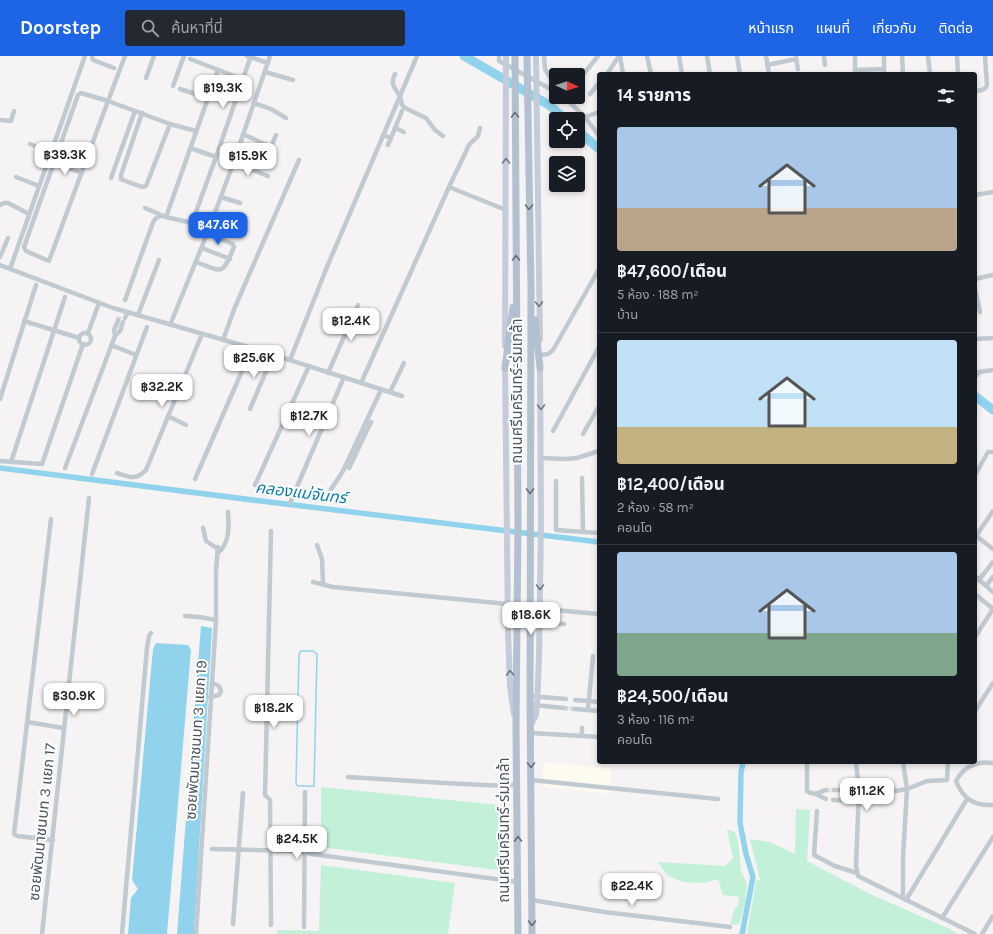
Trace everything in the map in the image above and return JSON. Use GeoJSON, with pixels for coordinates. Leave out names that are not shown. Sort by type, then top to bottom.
{"type":"FeatureCollection","features":[{"type":"Feature","properties":{"kind":"main road","name":"ถนนศรีนครินทร์-ร่มเกล้า"},"geometry":{"type":"LineString","coordinates":[[506,56],[505,368],[507,604],[510,688],[516,725]]}},
{"type":"Feature","properties":{"kind":"main road","name":"ถนนศรีนครินทร์-ร่มเกล้า"},"geometry":{"type":"LineString","coordinates":[[515,56],[518,521],[516,725],[518,934]]}},
{"type":"Feature","properties":{"kind":"main road","name":"ถนนศรีนครินทร์-ร่มเกล้า"},"geometry":{"type":"LineString","coordinates":[[527,56],[531,288],[530,696],[534,705]]}},
{"type":"Feature","properties":{"kind":"main road","name":"ถนนศรีนครินทร์-ร่มเกล้า"},"geometry":{"type":"LineString","coordinates":[[532,934],[531,729],[534,705],[538,697],[541,522],[536,56]]}},
{"type":"Feature","properties":{"kind":"main road"},"geometry":{"type":"LineString","coordinates":[[505,368],[516,278]]}},
{"type":"Feature","properties":{"kind":"main road"},"geometry":{"type":"LineString","coordinates":[[531,288],[540,368]]}},
{"type":"Feature","properties":{"kind":"street"},"geometry":{"type":"LineString","coordinates":[[10,269],[85,56]]}},
{"type":"Feature","properties":{"kind":"street"},"geometry":{"type":"LineString","coordinates":[[92,56],[93,60],[114,68]]}},
{"type":"Feature","properties":{"kind":"street"},"geometry":{"type":"LineString","coordinates":[[124,56],[108,101],[82,173],[49,261],[26,251],[24,246],[78,95],[84,93],[108,101],[170,124],[196,131]]}},
{"type":"Feature","properties":{"kind":"street"},"geometry":{"type":"LineString","coordinates":[[146,78],[154,56]]}},
{"type":"Feature","properties":{"kind":"street"},"geometry":{"type":"LineString","coordinates":[[173,86],[184,56]]}},
{"type":"Feature","properties":{"kind":"street"},"geometry":{"type":"LineString","coordinates":[[125,300],[154,221],[159,216],[192,223],[250,56],[268,63]]}},
{"type":"Feature","properties":{"kind":"street"},"geometry":{"type":"LineString","coordinates":[[170,325],[202,248],[234,163],[270,56]]}},
{"type":"Feature","properties":{"kind":"street"},"geometry":{"type":"LineString","coordinates":[[290,360],[382,135],[417,56]]}},
{"type":"Feature","properties":{"kind":"street"},"geometry":{"type":"LineString","coordinates":[[499,56],[499,61],[549,88]]}},
{"type":"Feature","properties":{"kind":"street"},"geometry":{"type":"LineString","coordinates":[[544,56],[545,69],[549,75]]}},
{"type":"Feature","properties":{"kind":"street"},"geometry":{"type":"LineString","coordinates":[[585,72],[598,56]]}},
{"type":"Feature","properties":{"kind":"street"},"geometry":{"type":"LineString","coordinates":[[608,72],[619,56]]}},
{"type":"Feature","properties":{"kind":"street"},"geometry":{"type":"LineString","coordinates":[[619,56],[623,72]]}},
{"type":"Feature","properties":{"kind":"street"},"geometry":{"type":"LineString","coordinates":[[648,56],[651,72]]}},
{"type":"Feature","properties":{"kind":"street"},"geometry":{"type":"LineString","coordinates":[[679,56],[682,72]]}},
{"type":"Feature","properties":{"kind":"street"},"geometry":{"type":"LineString","coordinates":[[707,56],[710,72]]}},
{"type":"Feature","properties":{"kind":"street"},"geometry":{"type":"LineString","coordinates":[[737,56],[740,72]]}},
{"type":"Feature","properties":{"kind":"street"},"geometry":{"type":"LineString","coordinates":[[766,56],[769,72]]}},
{"type":"Feature","properties":{"kind":"street"},"geometry":{"type":"LineString","coordinates":[[824,56],[825,65]]}},
{"type":"Feature","properties":{"kind":"street"},"geometry":{"type":"LineString","coordinates":[[855,56],[856,72],[884,71],[884,56]]}},
{"type":"Feature","properties":{"kind":"street"},"geometry":{"type":"LineString","coordinates":[[902,56],[903,72]]}},
{"type":"Feature","properties":{"kind":"street"},"geometry":{"type":"LineString","coordinates":[[928,56],[930,72]]}},
{"type":"Feature","properties":{"kind":"street"},"geometry":{"type":"LineString","coordinates":[[956,56],[958,72]]}},
{"type":"Feature","properties":{"kind":"street"},"geometry":{"type":"LineString","coordinates":[[977,91],[983,90],[987,85],[985,56]]}},
{"type":"Feature","properties":{"kind":"street"},"geometry":{"type":"LineString","coordinates":[[767,65],[796,57],[798,69]]}},
{"type":"Feature","properties":{"kind":"street"},"geometry":{"type":"LineString","coordinates":[[190,59],[242,79]]}},
{"type":"Feature","properties":{"kind":"street"},"geometry":{"type":"LineString","coordinates":[[166,217],[218,70]]}},
{"type":"Feature","properties":{"kind":"street"},"geometry":{"type":"LineString","coordinates":[[265,72],[293,80]]}},
{"type":"Feature","properties":{"kind":"street"},"geometry":{"type":"LineString","coordinates":[[395,74],[392,82],[400,96],[402,105],[405,108],[426,118],[435,130],[443,136]]}},
{"type":"Feature","properties":{"kind":"street"},"geometry":{"type":"LineString","coordinates":[[590,94],[597,85]]}},
{"type":"Feature","properties":{"kind":"street"},"geometry":{"type":"LineString","coordinates":[[180,89],[208,98]]}},
{"type":"Feature","properties":{"kind":"street"},"geometry":{"type":"LineString","coordinates":[[254,103],[271,109],[286,118]]}},
{"type":"Feature","properties":{"kind":"street"},"geometry":{"type":"LineString","coordinates":[[571,104],[580,112]]}},
{"type":"Feature","properties":{"kind":"street"},"geometry":{"type":"LineString","coordinates":[[111,178],[135,111]]}},
{"type":"Feature","properties":{"kind":"street"},"geometry":{"type":"LineString","coordinates":[[388,145],[402,111]]}},
{"type":"Feature","properties":{"kind":"street"},"geometry":{"type":"LineString","coordinates":[[0,120],[11,121],[14,112]]}},
{"type":"Feature","properties":{"kind":"street"},"geometry":{"type":"LineString","coordinates":[[597,113],[585,117],[597,133]]}},
{"type":"Feature","properties":{"kind":"street"},"geometry":{"type":"LineString","coordinates":[[142,114],[121,175],[121,179],[142,187],[146,186],[170,124]]}},
{"type":"Feature","properties":{"kind":"street"},"geometry":{"type":"LineString","coordinates":[[395,128],[404,132]]}},
{"type":"Feature","properties":{"kind":"street"},"geometry":{"type":"LineString","coordinates":[[361,383],[449,187],[469,145],[478,136],[480,128]]}},
{"type":"Feature","properties":{"kind":"street"},"geometry":{"type":"LineString","coordinates":[[243,134],[271,147],[276,135]]}},
{"type":"Feature","properties":{"kind":"street"},"geometry":{"type":"LineString","coordinates":[[382,135],[391,138]]}},
{"type":"Feature","properties":{"kind":"street"},"geometry":{"type":"LineString","coordinates":[[30,144],[50,152]]}},
{"type":"Feature","properties":{"kind":"street"},"geometry":{"type":"LineString","coordinates":[[190,148],[216,157]]}},
{"type":"Feature","properties":{"kind":"street"},"geometry":{"type":"LineString","coordinates":[[223,340],[299,160]]}},
{"type":"Feature","properties":{"kind":"street"},"geometry":{"type":"LineString","coordinates":[[54,163],[82,173]]}},
{"type":"Feature","properties":{"kind":"street"},"geometry":{"type":"LineString","coordinates":[[234,163],[268,176]]}},
{"type":"Feature","properties":{"kind":"street"},"geometry":{"type":"LineString","coordinates":[[16,177],[39,186]]}},
{"type":"Feature","properties":{"kind":"street"},"geometry":{"type":"LineString","coordinates":[[449,187],[506,210]]}},
{"type":"Feature","properties":{"kind":"street"},"geometry":{"type":"LineString","coordinates":[[977,195],[993,192]]}},
{"type":"Feature","properties":{"kind":"street"},"geometry":{"type":"LineString","coordinates":[[221,197],[240,203]]}},
{"type":"Feature","properties":{"kind":"street"},"geometry":{"type":"LineString","coordinates":[[0,205],[8,203],[29,214]]}},
{"type":"Feature","properties":{"kind":"street"},"geometry":{"type":"LineString","coordinates":[[145,208],[166,217]]}},
{"type":"Feature","properties":{"kind":"street"},"geometry":{"type":"LineString","coordinates":[[196,262],[219,270],[225,267],[230,259],[234,247],[233,244],[207,234]]}},
{"type":"Feature","properties":{"kind":"street"},"geometry":{"type":"LineString","coordinates":[[0,257],[8,238]]}},
{"type":"Feature","properties":{"kind":"street"},"geometry":{"type":"LineString","coordinates":[[202,248],[230,259]]}},
{"type":"Feature","properties":{"kind":"street"},"geometry":{"type":"LineString","coordinates":[[138,315],[159,260]]}},
{"type":"Feature","properties":{"kind":"street"},"geometry":{"type":"LineString","coordinates":[[0,265],[99,303],[252,348],[402,396]]}},
{"type":"Feature","properties":{"kind":"street"},"geometry":{"type":"LineString","coordinates":[[540,354],[548,354],[553,350],[597,273]]}},
{"type":"Feature","properties":{"kind":"street"},"geometry":{"type":"LineString","coordinates":[[977,279],[993,275]]}},
{"type":"Feature","properties":{"kind":"street"},"geometry":{"type":"LineString","coordinates":[[0,399],[36,285]]}},
{"type":"Feature","properties":{"kind":"street"},"geometry":{"type":"LineString","coordinates":[[11,462],[65,297]]}},
{"type":"Feature","properties":{"kind":"street"},"geometry":{"type":"LineString","coordinates":[[977,298],[980,312]]}},
{"type":"Feature","properties":{"kind":"street"},"geometry":{"type":"LineString","coordinates":[[82,344],[87,345],[90,342],[91,338],[88,333],[99,303]]}},
{"type":"Feature","properties":{"kind":"street"},"geometry":{"type":"LineString","coordinates":[[328,372],[358,305]]}},
{"type":"Feature","properties":{"kind":"street"},"geometry":{"type":"LineString","coordinates":[[115,336],[114,330],[121,310]]}},
{"type":"Feature","properties":{"kind":"street"},"geometry":{"type":"LineString","coordinates":[[65,468],[115,336],[120,331],[128,312]]}},
{"type":"Feature","properties":{"kind":"street"},"geometry":{"type":"LineString","coordinates":[[0,461],[42,464],[82,344],[79,338],[24,321]]}},
{"type":"Feature","properties":{"kind":"street"},"geometry":{"type":"LineString","coordinates":[[92,474],[147,327]]}},
{"type":"Feature","properties":{"kind":"street"},"geometry":{"type":"LineString","coordinates":[[79,338],[82,333],[88,333]]}},
{"type":"Feature","properties":{"kind":"street"},"geometry":{"type":"LineString","coordinates":[[117,473],[135,477],[146,470],[202,334]]}},
{"type":"Feature","properties":{"kind":"street"},"geometry":{"type":"LineString","coordinates":[[977,339],[993,338]]}},
{"type":"Feature","properties":{"kind":"street"},"geometry":{"type":"LineString","coordinates":[[111,346],[136,355]]}},
{"type":"Feature","properties":{"kind":"street"},"geometry":{"type":"LineString","coordinates":[[195,479],[252,348]]}},
{"type":"Feature","properties":{"kind":"street"},"geometry":{"type":"LineString","coordinates":[[553,431],[597,351]]}},
{"type":"Feature","properties":{"kind":"street"},"geometry":{"type":"LineString","coordinates":[[250,409],[273,355]]}},
{"type":"Feature","properties":{"kind":"street"},"geometry":{"type":"LineString","coordinates":[[390,392],[404,363]]}},
{"type":"Feature","properties":{"kind":"street"},"geometry":{"type":"LineString","coordinates":[[255,485],[309,366]]}},
{"type":"Feature","properties":{"kind":"street"},"geometry":{"type":"LineString","coordinates":[[978,375],[979,372],[993,370]]}},
{"type":"Feature","properties":{"kind":"street"},"geometry":{"type":"LineString","coordinates":[[290,503],[344,377]]}},
{"type":"Feature","properties":{"kind":"street"},"geometry":{"type":"LineString","coordinates":[[349,468],[381,390]]}},
{"type":"Feature","properties":{"kind":"street"},"geometry":{"type":"LineString","coordinates":[[583,434],[597,410]]}},
{"type":"Feature","properties":{"kind":"street"},"geometry":{"type":"LineString","coordinates":[[168,416],[186,425]]}},
{"type":"Feature","properties":{"kind":"street"},"geometry":{"type":"LineString","coordinates":[[328,494],[343,471],[365,428],[371,422]]}},
{"type":"Feature","properties":{"kind":"street"},"geometry":{"type":"LineString","coordinates":[[541,458],[577,458],[597,452]]}},
{"type":"Feature","properties":{"kind":"street"},"geometry":{"type":"LineString","coordinates":[[977,471],[988,452],[993,452]]}},
{"type":"Feature","properties":{"kind":"street"},"geometry":{"type":"LineString","coordinates":[[582,478],[583,532]]}},
{"type":"Feature","properties":{"kind":"street"},"geometry":{"type":"LineString","coordinates":[[556,481],[556,530],[597,534]]}},
{"type":"Feature","properties":{"kind":"street","name":"ซอยพัฒนาชนบท 3 แยก 17"},"geometry":{"type":"LineString","coordinates":[[42,934],[89,498]]}},
{"type":"Feature","properties":{"kind":"street"},"geometry":{"type":"LineString","coordinates":[[977,535],[993,511]]}},
{"type":"Feature","properties":{"kind":"street"},"geometry":{"type":"LineString","coordinates":[[203,528],[206,541],[218,550],[222,549],[228,533],[228,512]]}},
{"type":"Feature","properties":{"kind":"street"},"geometry":{"type":"LineString","coordinates":[[51,519],[14,834],[17,836],[53,840]]}},
{"type":"Feature","properties":{"kind":"street"},"geometry":{"type":"LineString","coordinates":[[271,531],[265,795],[270,800],[271,925]]}},
{"type":"Feature","properties":{"kind":"street"},"geometry":{"type":"LineString","coordinates":[[977,537],[993,549]]}},
{"type":"Feature","properties":{"kind":"street"},"geometry":{"type":"LineString","coordinates":[[317,545],[322,559],[323,584]]}},
{"type":"Feature","properties":{"kind":"street","name":"ซอยพัฒนาชนบท 3 แยก 19"},"geometry":{"type":"LineString","coordinates":[[196,934],[216,620],[218,550]]}},
{"type":"Feature","properties":{"kind":"street"},"geometry":{"type":"LineString","coordinates":[[993,562],[979,580],[993,592]]}},
{"type":"Feature","properties":{"kind":"street"},"geometry":{"type":"LineString","coordinates":[[986,586],[993,577]]}},
{"type":"Feature","properties":{"kind":"street"},"geometry":{"type":"LineString","coordinates":[[313,582],[333,587],[507,604]]}},
{"type":"Feature","properties":{"kind":"street"},"geometry":{"type":"LineString","coordinates":[[977,596],[993,609],[977,635]]}},
{"type":"Feature","properties":{"kind":"street"},"geometry":{"type":"LineString","coordinates":[[548,622],[551,610],[597,614]]}},
{"type":"Feature","properties":{"kind":"street"},"geometry":{"type":"LineString","coordinates":[[185,616],[216,620]]}},
{"type":"Feature","properties":{"kind":"street"},"geometry":{"type":"LineString","coordinates":[[540,622],[564,624]]}},
{"type":"Feature","properties":{"kind":"street"},"geometry":{"type":"LineString","coordinates":[[122,934],[147,648],[151,633]]}},
{"type":"Feature","properties":{"kind":"street"},"geometry":{"type":"LineString","coordinates":[[588,710],[592,656]]}},
{"type":"Feature","properties":{"kind":"street"},"geometry":{"type":"LineString","coordinates":[[210,696],[219,695],[221,691],[219,686],[212,683]]}},
{"type":"Feature","properties":{"kind":"street"},"geometry":{"type":"LineString","coordinates":[[977,708],[993,683]]}},
{"type":"Feature","properties":{"kind":"street"},"geometry":{"type":"LineString","coordinates":[[530,696],[566,699]]}},
{"type":"Feature","properties":{"kind":"street"},"geometry":{"type":"LineString","coordinates":[[575,700],[597,702]]}},
{"type":"Feature","properties":{"kind":"street"},"geometry":{"type":"LineString","coordinates":[[534,705],[564,708]]}},
{"type":"Feature","properties":{"kind":"street"},"geometry":{"type":"LineString","coordinates":[[574,709],[597,711]]}},
{"type":"Feature","properties":{"kind":"street"},"geometry":{"type":"LineString","coordinates":[[28,722],[64,728]]}},
{"type":"Feature","properties":{"kind":"street"},"geometry":{"type":"LineString","coordinates":[[582,728],[582,736]]}},
{"type":"Feature","properties":{"kind":"street"},"geometry":{"type":"LineString","coordinates":[[531,729],[597,737]]}},
{"type":"Feature","properties":{"kind":"street"},"geometry":{"type":"LineString","coordinates":[[977,763],[992,761]]}},
{"type":"Feature","properties":{"kind":"street"},"geometry":{"type":"LineString","coordinates":[[807,764],[807,791],[810,794],[816,794],[825,790]]}},
{"type":"Feature","properties":{"kind":"street"},"geometry":{"type":"LineString","coordinates":[[856,764],[859,790],[857,873],[860,878],[975,934]]}},
{"type":"Feature","properties":{"kind":"street"},"geometry":{"type":"LineString","coordinates":[[902,764],[907,789],[903,857],[904,899]]}},
{"type":"Feature","properties":{"kind":"street"},"geometry":{"type":"LineString","coordinates":[[904,772],[906,764]]}},
{"type":"Feature","properties":{"kind":"street"},"geometry":{"type":"LineString","coordinates":[[947,780],[948,764]]}},
{"type":"Feature","properties":{"kind":"street"},"geometry":{"type":"LineString","coordinates":[[974,764],[960,773],[956,781],[960,791],[967,799],[976,803],[993,805]]}},
{"type":"Feature","properties":{"kind":"street"},"geometry":{"type":"LineString","coordinates":[[348,777],[505,786],[517,784]]}},
{"type":"Feature","properties":{"kind":"street"},"geometry":{"type":"LineString","coordinates":[[531,780],[718,799]]}},
{"type":"Feature","properties":{"kind":"street"},"geometry":{"type":"LineString","coordinates":[[833,800],[859,801],[871,794],[907,789],[927,781],[956,781]]}},
{"type":"Feature","properties":{"kind":"street"},"geometry":{"type":"LineString","coordinates":[[834,790],[859,790],[871,794]]}},
{"type":"Feature","properties":{"kind":"street"},"geometry":{"type":"LineString","coordinates":[[304,927],[305,792]]}},
{"type":"Feature","properties":{"kind":"street"},"geometry":{"type":"LineString","coordinates":[[233,924],[243,793]]}},
{"type":"Feature","properties":{"kind":"street"},"geometry":{"type":"LineString","coordinates":[[816,794],[826,799]]}},
{"type":"Feature","properties":{"kind":"street"},"geometry":{"type":"LineString","coordinates":[[904,899],[967,799]]}},
{"type":"Feature","properties":{"kind":"street"},"geometry":{"type":"LineString","coordinates":[[817,811],[814,855],[835,866],[857,873]]}},
{"type":"Feature","properties":{"kind":"street"},"geometry":{"type":"LineString","coordinates":[[942,918],[993,837]]}},
{"type":"Feature","properties":{"kind":"street"},"geometry":{"type":"LineString","coordinates":[[212,849],[305,852],[518,882]]}},
{"type":"Feature","properties":{"kind":"street"},"geometry":{"type":"LineString","coordinates":[[532,900],[604,912],[730,927]]}},
{"type":"Feature","properties":{"kind":"street"},"geometry":{"type":"LineString","coordinates":[[982,934],[993,916]]}},
{"type":"Feature","properties":{"kind":"shaded area"},"geometry":{"type":"Polygon","coordinates":[[[543,763],[611,768],[610,794],[543,787],[543,763]]]}},
{"type":"Feature","properties":{"kind":"green space"},"geometry":{"type":"Polygon","coordinates":[[[321,787],[499,805],[498,847],[506,847],[505,871],[321,847],[321,787]]]}},
{"type":"Feature","properties":{"kind":"green space"},"geometry":{"type":"Polygon","coordinates":[[[796,809],[810,810],[807,861],[870,894],[950,929],[958,934],[747,934],[756,881],[760,880],[750,839],[770,842],[795,854],[796,809]]]}},
{"type":"Feature","properties":{"kind":"green space"},"geometry":{"type":"Polygon","coordinates":[[[727,829],[735,832],[738,840],[741,871],[747,884],[745,902],[739,925],[730,924],[735,908],[738,907],[739,897],[723,895],[718,879],[705,883],[683,882],[667,875],[658,862],[725,866],[733,858],[727,829]]]}},
{"type":"Feature","properties":{"kind":"green space"},"geometry":{"type":"Polygon","coordinates":[[[321,865],[455,883],[448,934],[277,934],[277,930],[319,931],[321,865]]]}},
{"type":"Feature","properties":{"kind":"water"},"geometry":{"type":"Polygon","coordinates":[[[201,626],[212,628],[194,934],[177,934],[201,626]]]}},
{"type":"Feature","properties":{"kind":"water"},"geometry":{"type":"Polygon","coordinates":[[[156,643],[188,645],[191,650],[167,934],[128,934],[131,898],[138,889],[132,880],[153,649],[156,643]]]}},
{"type":"Feature","properties":{"kind":"waterway"},"geometry":{"type":"LineString","coordinates":[[464,56],[549,105],[557,112]]}},
{"type":"Feature","properties":{"kind":"waterway"},"geometry":{"type":"LineString","coordinates":[[585,137],[597,147]]}},
{"type":"Feature","properties":{"kind":"waterway"},"geometry":{"type":"LineString","coordinates":[[977,398],[993,410]]}},
{"type":"Feature","properties":{"kind":"waterway","name":"คลองแม่จันทร์"},"geometry":{"type":"LineString","coordinates":[[0,468],[597,542]]}},
{"type":"Feature","properties":{"kind":"waterway"},"geometry":{"type":"LineString","coordinates":[[301,651],[313,651],[317,654],[314,786],[298,786],[296,784],[299,654],[301,651]]}},
{"type":"Feature","properties":{"kind":"waterway"},"geometry":{"type":"LineString","coordinates":[[742,934],[753,877],[746,854],[740,823],[741,773],[743,764]]}},
{"type":"Feature","properties":{"kind":"tunnel"},"geometry":{"type":"LineString","coordinates":[[118,321],[119,316]]}},
{"type":"Feature","properties":{"kind":"tunnel"},"geometry":{"type":"LineString","coordinates":[[564,708],[575,709]]}},
{"type":"Feature","properties":{"kind":"tunnel"},"geometry":{"type":"LineString","coordinates":[[825,790],[834,790]]}}]}
